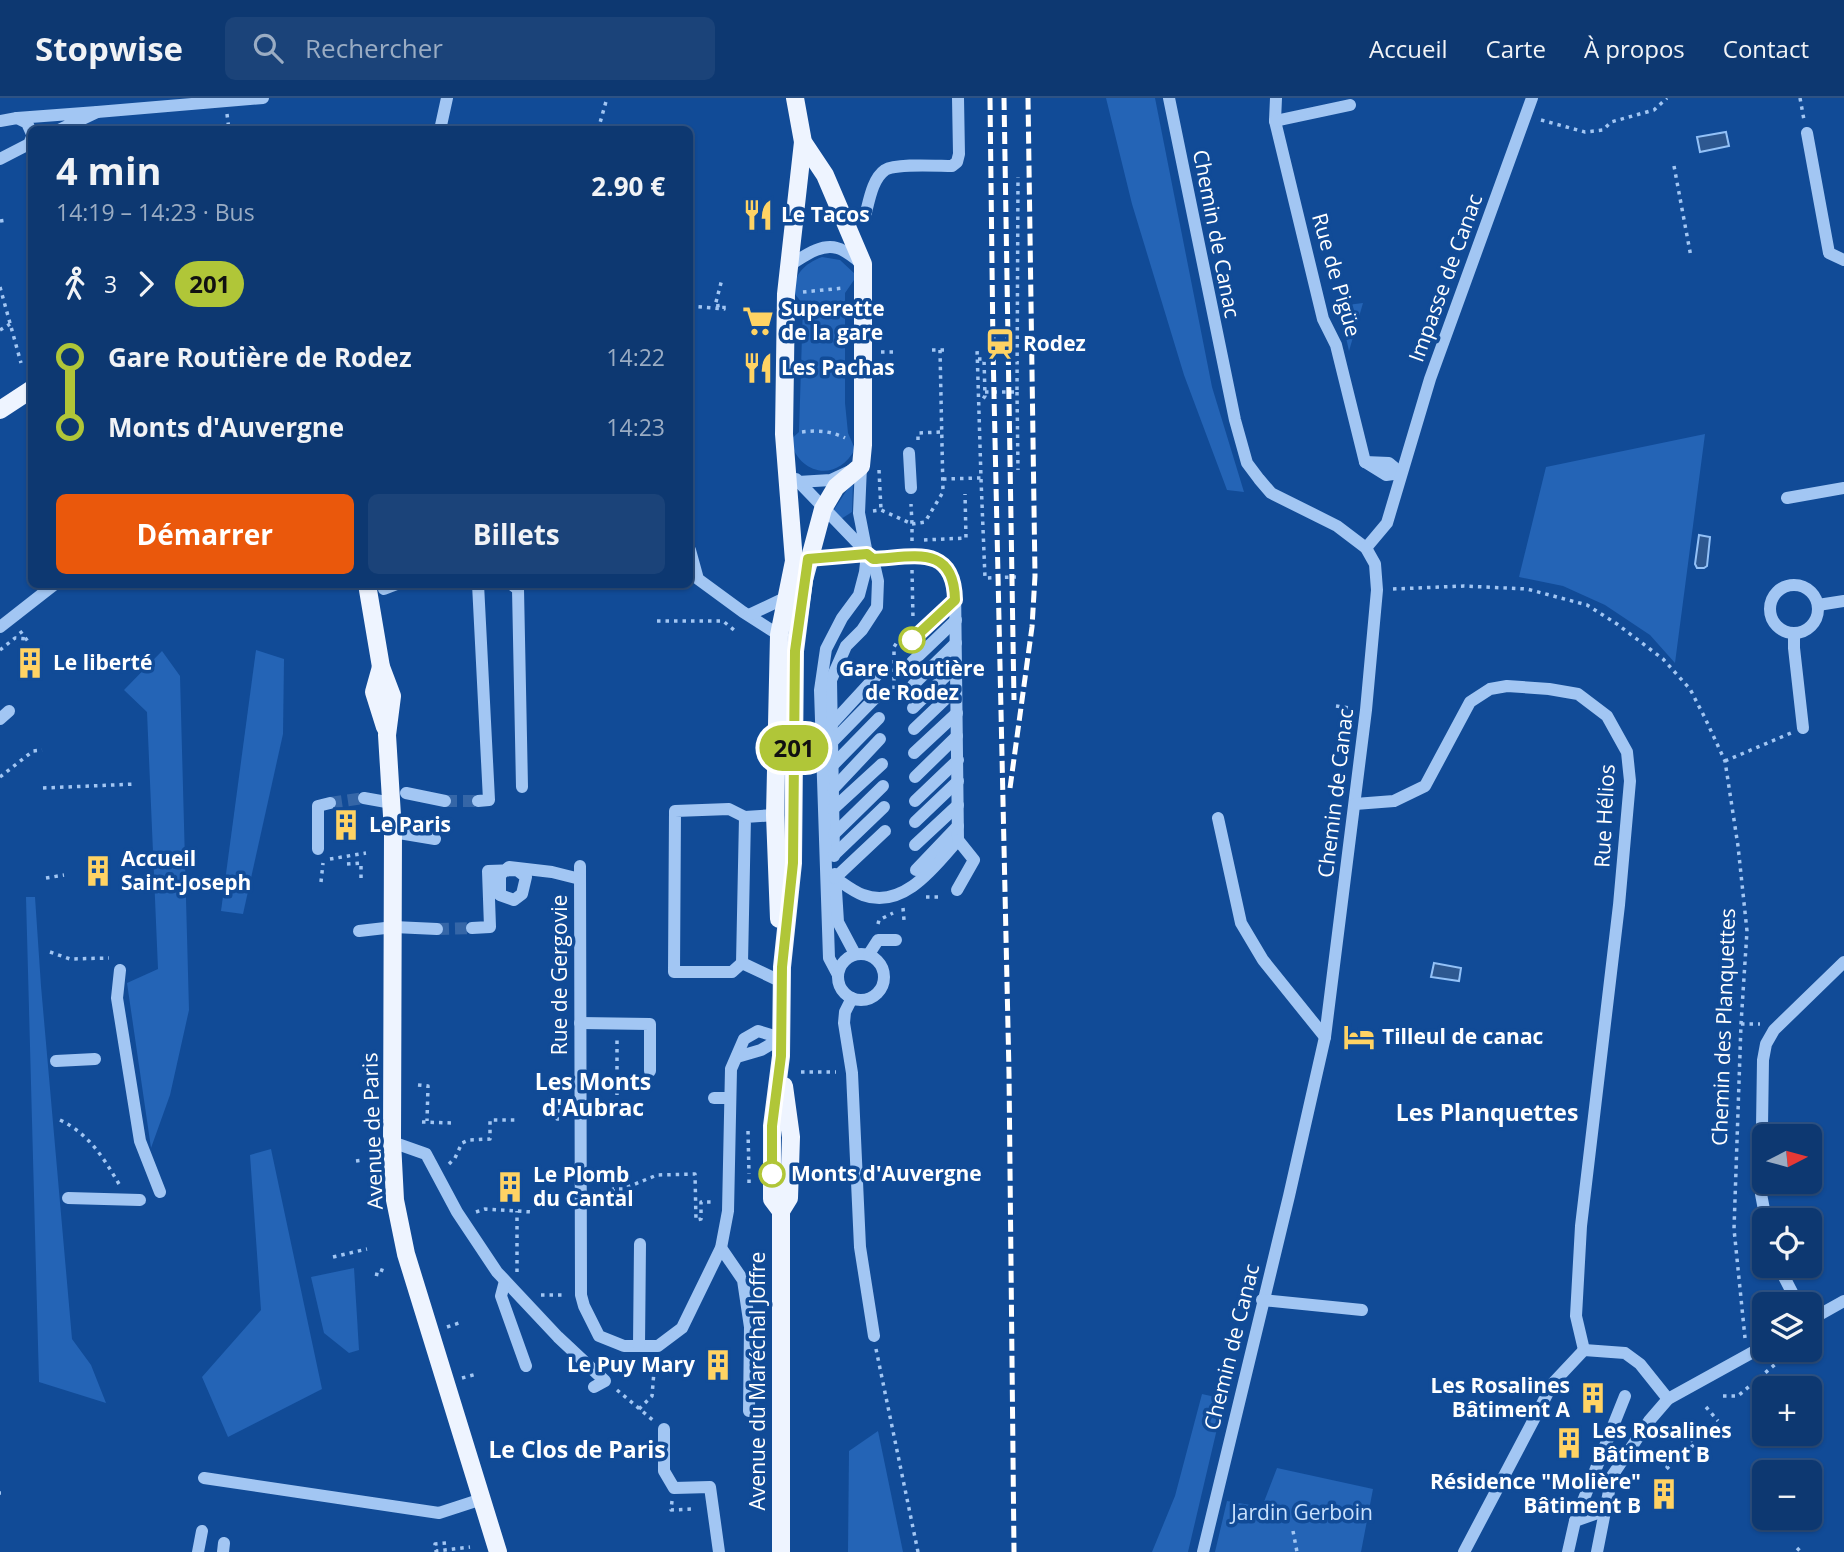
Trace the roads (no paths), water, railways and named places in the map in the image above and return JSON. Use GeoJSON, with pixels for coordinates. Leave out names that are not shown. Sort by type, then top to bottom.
{"type":"FeatureCollection","features":[{"type":"Feature","properties":{"kind":"main road","name":"Avenue du Maréchal Joffre"},"geometry":{"type":"LineString","coordinates":[[781,1552],[781,1210],[789,1198],[791,1137],[781,1056],[782,974],[775,816],[779,635],[794,561],[793,477],[784,434],[786,294],[803,142],[794,98]]}},
{"type":"Feature","properties":{"kind":"main road","name":"Avenue du Maréchal Joffre"},"geometry":{"type":"LineString","coordinates":[[782,974],[793,863],[795,651],[808,559],[823,509],[836,486],[861,466],[863,444],[863,271],[825,175],[803,142]]}},
{"type":"Feature","properties":{"kind":"main road"},"geometry":{"type":"LineString","coordinates":[[0,410],[28,392]]}},
{"type":"Feature","properties":{"kind":"main road","name":"Avenue de Paris"},"geometry":{"type":"LineString","coordinates":[[383,588],[381,667],[374,692],[387,736],[399,798],[393,832],[392,1142],[395,1200],[406,1254],[498,1552]]}},
{"type":"Feature","properties":{"kind":"street"},"geometry":{"type":"LineString","coordinates":[[0,121],[263,98]]}},
{"type":"Feature","properties":{"kind":"street"},"geometry":{"type":"LineString","coordinates":[[441,126],[447,98]]}},
{"type":"Feature","properties":{"kind":"street"},"geometry":{"type":"LineString","coordinates":[[865,216],[874,185],[885,170],[895,167],[952,166],[957,162],[958,98]]}},
{"type":"Feature","properties":{"kind":"street","name":"Chemin de Canac"},"geometry":{"type":"LineString","coordinates":[[1169,98],[1235,420],[1247,463],[1271,493],[1337,526],[1366,548],[1375,564],[1377,590],[1372,658],[1325,1037],[1203,1552]]}},
{"type":"Feature","properties":{"kind":"street","name":"Rue de Pigüe"},"geometry":{"type":"LineString","coordinates":[[1276,98],[1275,121],[1324,318],[1336,345],[1365,462],[1389,463],[1401,472]]}},
{"type":"Feature","properties":{"kind":"street","name":"Impasse de Canac"},"geometry":{"type":"LineString","coordinates":[[1401,472],[1430,379],[1532,98]]}},
{"type":"Feature","properties":{"kind":"street"},"geometry":{"type":"LineString","coordinates":[[1275,121],[1350,106]]}},
{"type":"Feature","properties":{"kind":"street"},"geometry":{"type":"LineString","coordinates":[[67,126],[97,112]]}},
{"type":"Feature","properties":{"kind":"street"},"geometry":{"type":"LineString","coordinates":[[17,118],[27,123],[28,127]]}},
{"type":"Feature","properties":{"kind":"street"},"geometry":{"type":"LineString","coordinates":[[1807,133],[1829,253],[1844,260]]}},
{"type":"Feature","properties":{"kind":"street"},"geometry":{"type":"LineString","coordinates":[[0,159],[28,141]]}},
{"type":"Feature","properties":{"kind":"street"},"geometry":{"type":"LineString","coordinates":[[788,266],[814,251],[838,248],[863,271]]}},
{"type":"Feature","properties":{"kind":"street"},"geometry":{"type":"LineString","coordinates":[[909,453],[911,488]]}},
{"type":"Feature","properties":{"kind":"street"},"geometry":{"type":"LineString","coordinates":[[793,477],[831,480],[861,466],[859,513],[878,581],[877,607],[862,630],[846,646],[831,680],[832,789],[838,922],[855,954]]}},
{"type":"Feature","properties":{"kind":"street"},"geometry":{"type":"LineString","coordinates":[[1366,548],[1387,523],[1401,472]]}},
{"type":"Feature","properties":{"kind":"street"},"geometry":{"type":"LineString","coordinates":[[793,477],[870,557]]}},
{"type":"Feature","properties":{"kind":"street"},"geometry":{"type":"LineString","coordinates":[[1787,498],[1844,488]]}},
{"type":"Feature","properties":{"kind":"street"},"geometry":{"type":"LineString","coordinates":[[838,975],[843,962],[855,954],[869,954],[881,964],[884,971],[883,986],[873,997],[866,1000],[852,998],[841,989],[838,975],[829,958],[820,690],[826,649],[842,618],[859,595],[870,557]]}},
{"type":"Feature","properties":{"kind":"street"},"geometry":{"type":"LineString","coordinates":[[808,559],[919,557],[940,561],[953,575],[956,620],[958,840],[974,860],[957,890]]}},
{"type":"Feature","properties":{"kind":"street"},"geometry":{"type":"LineString","coordinates":[[693,561],[698,579],[779,635]]}},
{"type":"Feature","properties":{"kind":"street"},"geometry":{"type":"LineString","coordinates":[[1794,584],[1810,590],[1818,605],[1818,613],[1810,628],[1794,634],[1778,628],[1770,613],[1770,605],[1778,590],[1794,584]]}},
{"type":"Feature","properties":{"kind":"street"},"geometry":{"type":"LineString","coordinates":[[0,627],[50,588]]}},
{"type":"Feature","properties":{"kind":"street"},"geometry":{"type":"LineString","coordinates":[[478,588],[489,800],[478,801]]}},
{"type":"Feature","properties":{"kind":"street"},"geometry":{"type":"LineString","coordinates":[[517,588],[522,786]]}},
{"type":"Feature","properties":{"kind":"street"},"geometry":{"type":"LineString","coordinates":[[749,615],[785,598]]}},
{"type":"Feature","properties":{"kind":"street"},"geometry":{"type":"LineString","coordinates":[[912,640],[955,600]]}},
{"type":"Feature","properties":{"kind":"street"},"geometry":{"type":"LineString","coordinates":[[1818,605],[1844,601]]}},
{"type":"Feature","properties":{"kind":"street"},"geometry":{"type":"LineString","coordinates":[[912,662],[956,620]]}},
{"type":"Feature","properties":{"kind":"street"},"geometry":{"type":"LineString","coordinates":[[1794,634],[1803,728]]}},
{"type":"Feature","properties":{"kind":"street"},"geometry":{"type":"LineString","coordinates":[[913,685],[956,643]]}},
{"type":"Feature","properties":{"kind":"street"},"geometry":{"type":"LineString","coordinates":[[913,708],[956,666]]}},
{"type":"Feature","properties":{"kind":"street"},"geometry":{"type":"LineString","coordinates":[[831,725],[877,675]]}},
{"type":"Feature","properties":{"kind":"street","name":"Rue Hélios"},"geometry":{"type":"LineString","coordinates":[[1355,804],[1394,801],[1425,786],[1470,702],[1490,689],[1518,687],[1578,694],[1607,716],[1628,755],[1629,792],[1619,905],[1581,1227],[1576,1316],[1584,1350]]}},
{"type":"Feature","properties":{"kind":"street"},"geometry":{"type":"LineString","coordinates":[[914,729],[956,689]]}},
{"type":"Feature","properties":{"kind":"street"},"geometry":{"type":"LineString","coordinates":[[832,742],[878,695]]}},
{"type":"Feature","properties":{"kind":"street"},"geometry":{"type":"LineString","coordinates":[[914,753],[957,713]]}},
{"type":"Feature","properties":{"kind":"street"},"geometry":{"type":"LineString","coordinates":[[832,766],[879,718]]}},
{"type":"Feature","properties":{"kind":"street"},"geometry":{"type":"LineString","coordinates":[[915,777],[957,736]]}},
{"type":"Feature","properties":{"kind":"street"},"geometry":{"type":"LineString","coordinates":[[832,789],[880,739]]}},
{"type":"Feature","properties":{"kind":"street"},"geometry":{"type":"LineString","coordinates":[[915,801],[957,760]]}},
{"type":"Feature","properties":{"kind":"street"},"geometry":{"type":"LineString","coordinates":[[833,809],[881,764]]}},
{"type":"Feature","properties":{"kind":"street"},"geometry":{"type":"LineString","coordinates":[[915,822],[958,781]]}},
{"type":"Feature","properties":{"kind":"street"},"geometry":{"type":"LineString","coordinates":[[834,834],[883,786]]}},
{"type":"Feature","properties":{"kind":"street"},"geometry":{"type":"LineString","coordinates":[[365,798],[445,801]]}},
{"type":"Feature","properties":{"kind":"street"},"geometry":{"type":"LineString","coordinates":[[318,849],[318,806],[330,803]]}},
{"type":"Feature","properties":{"kind":"street"},"geometry":{"type":"LineString","coordinates":[[915,845],[958,805]]}},
{"type":"Feature","properties":{"kind":"street"},"geometry":{"type":"LineString","coordinates":[[834,855],[884,807]]}},
{"type":"Feature","properties":{"kind":"street"},"geometry":{"type":"LineString","coordinates":[[745,817],[742,963],[732,972],[674,972],[675,811],[729,809],[745,817],[775,816]]}},
{"type":"Feature","properties":{"kind":"street"},"geometry":{"type":"LineString","coordinates":[[1218,818],[1241,923],[1262,960],[1325,1037]]}},
{"type":"Feature","properties":{"kind":"street"},"geometry":{"type":"LineString","coordinates":[[916,870],[958,827]]}},
{"type":"Feature","properties":{"kind":"street"},"geometry":{"type":"LineString","coordinates":[[835,878],[885,831]]}},
{"type":"Feature","properties":{"kind":"street"},"geometry":{"type":"LineString","coordinates":[[393,832],[435,834]]}},
{"type":"Feature","properties":{"kind":"street"},"geometry":{"type":"LineString","coordinates":[[835,878],[864,896],[881,897],[901,892],[921,882],[958,840]]}},
{"type":"Feature","properties":{"kind":"street","name":"Rue de Gergovie"},"geometry":{"type":"LineString","coordinates":[[472,928],[490,927],[488,871],[498,870],[507,870],[517,870],[526,877],[522,894],[514,900],[500,895],[500,875],[509,867],[580,873],[581,1295],[583,1307],[599,1336],[624,1346],[655,1346],[682,1328],[721,1248]]}},
{"type":"Feature","properties":{"kind":"street"},"geometry":{"type":"LineString","coordinates":[[359,931],[394,927],[437,929]]}},
{"type":"Feature","properties":{"kind":"street"},"geometry":{"type":"LineString","coordinates":[[869,954],[878,940],[896,940]]}},
{"type":"Feature","properties":{"kind":"street"},"geometry":{"type":"LineString","coordinates":[[1764,1208],[1761,1194],[1763,1060],[1766,1044],[1774,1030],[1844,962]]}},
{"type":"Feature","properties":{"kind":"street"},"geometry":{"type":"LineString","coordinates":[[742,963],[782,974]]}},
{"type":"Feature","properties":{"kind":"street"},"geometry":{"type":"LineString","coordinates":[[120,970],[117,998],[140,1141],[160,1192]]}},
{"type":"Feature","properties":{"kind":"street"},"geometry":{"type":"LineString","coordinates":[[852,998],[845,1012],[844,1023],[852,1073],[860,1247],[874,1336]]}},
{"type":"Feature","properties":{"kind":"street"},"geometry":{"type":"LineString","coordinates":[[580,1023],[650,1024],[650,1071]]}},
{"type":"Feature","properties":{"kind":"street"},"geometry":{"type":"LineString","coordinates":[[749,1410],[750,1326],[743,1280],[721,1248],[728,1211],[731,1069],[744,1039],[758,1031],[781,1038]]}},
{"type":"Feature","properties":{"kind":"street"},"geometry":{"type":"LineString","coordinates":[[56,1061],[94,1059]]}},
{"type":"Feature","properties":{"kind":"street"},"geometry":{"type":"LineString","coordinates":[[715,1098],[730,1098]]}},
{"type":"Feature","properties":{"kind":"street"},"geometry":{"type":"LineString","coordinates":[[392,1142],[414,1155],[426,1154],[485,1262],[558,1337],[599,1384]]}},
{"type":"Feature","properties":{"kind":"street"},"geometry":{"type":"LineString","coordinates":[[68,1198],[135,1201]]}},
{"type":"Feature","properties":{"kind":"street"},"geometry":{"type":"LineString","coordinates":[[639,1244],[639,1346]]}},
{"type":"Feature","properties":{"kind":"street"},"geometry":{"type":"LineString","coordinates":[[505,1281],[501,1296],[526,1366]]}},
{"type":"Feature","properties":{"kind":"street"},"geometry":{"type":"LineString","coordinates":[[1262,1300],[1362,1310]]}},
{"type":"Feature","properties":{"kind":"street"},"geometry":{"type":"LineString","coordinates":[[1822,1314],[1844,1302]]}},
{"type":"Feature","properties":{"kind":"street"},"geometry":{"type":"LineString","coordinates":[[1464,1552],[1553,1383],[1584,1350],[1625,1353],[1640,1364],[1668,1399]]}},
{"type":"Feature","properties":{"kind":"street"},"geometry":{"type":"LineString","coordinates":[[1597,1552],[1612,1476],[1650,1421],[1668,1399],[1752,1353]]}},
{"type":"Feature","properties":{"kind":"street"},"geometry":{"type":"LineString","coordinates":[[1568,1552],[1575,1521],[1625,1396]]}},
{"type":"Feature","properties":{"kind":"street"},"geometry":{"type":"LineString","coordinates":[[664,1429],[664,1471],[674,1488],[710,1487],[719,1552]]}},
{"type":"Feature","properties":{"kind":"street"},"geometry":{"type":"LineString","coordinates":[[204,1478],[439,1513],[482,1499]]}},
{"type":"Feature","properties":{"kind":"street"},"geometry":{"type":"LineString","coordinates":[[1575,1521],[1606,1510]]}},
{"type":"Feature","properties":{"kind":"street"},"geometry":{"type":"LineString","coordinates":[[198,1552],[202,1531]]}},
{"type":"Feature","properties":{"kind":"tunnel"},"geometry":{"type":"LineString","coordinates":[[330,803],[364,798]]}},
{"type":"Feature","properties":{"kind":"tunnel"},"geometry":{"type":"LineString","coordinates":[[445,801],[478,801]]}},
{"type":"Feature","properties":{"kind":"tunnel"},"geometry":{"type":"LineString","coordinates":[[437,929],[472,928]]}},
{"type":"Feature","properties":{"kind":"railway"},"geometry":{"type":"LineString","coordinates":[[990,98],[1009,1073],[1014,1552]]}},
{"type":"Feature","properties":{"kind":"railway"},"geometry":{"type":"LineString","coordinates":[[1004,98],[1014,700]]}},
{"type":"Feature","properties":{"kind":"railway"},"geometry":{"type":"LineString","coordinates":[[1010,788],[1032,627],[1035,576],[1028,98]]}},
{"type":"Feature","properties":{"kind":"place","name":"Le Tacos"},"geometry":{"type":"Point","coordinates":[758,215]}},
{"type":"Feature","properties":{"kind":"place","name":"Superette de la gare"},"geometry":{"type":"Point","coordinates":[758,321]}},
{"type":"Feature","properties":{"kind":"place","name":"Rodez"},"geometry":{"type":"Point","coordinates":[1000,344]}},
{"type":"Feature","properties":{"kind":"place","name":"Les Pachas"},"geometry":{"type":"Point","coordinates":[758,368]}},
{"type":"Feature","properties":{"kind":"place","name":"Gare Routière de Rodez"},"geometry":{"type":"Point","coordinates":[912,640]}},
{"type":"Feature","properties":{"kind":"place","name":"Le liberté"},"geometry":{"type":"Point","coordinates":[30,663]}},
{"type":"Feature","properties":{"kind":"place","name":"Le Paris"},"geometry":{"type":"Point","coordinates":[346,825]}},
{"type":"Feature","properties":{"kind":"place","name":"Accueil Saint-Joseph"},"geometry":{"type":"Point","coordinates":[98,871]}},
{"type":"Feature","properties":{"kind":"place","name":"Tilleul de canac"},"geometry":{"type":"Point","coordinates":[1359,1037]}},
{"type":"Feature","properties":{"kind":"place","name":"Monts d'Auvergne"},"geometry":{"type":"Point","coordinates":[772,1174]}},
{"type":"Feature","properties":{"kind":"place","name":"Le Plomb du Cantal"},"geometry":{"type":"Point","coordinates":[510,1187]}},
{"type":"Feature","properties":{"kind":"place","name":"Le Puy Mary"},"geometry":{"type":"Point","coordinates":[718,1365]}},
{"type":"Feature","properties":{"kind":"place","name":"Les Rosalines Bâtiment A"},"geometry":{"type":"Point","coordinates":[1593,1398]}},
{"type":"Feature","properties":{"kind":"place","name":"Les Rosalines Bâtiment B"},"geometry":{"type":"Point","coordinates":[1569,1443]}},
{"type":"Feature","properties":{"kind":"place","name":"Résidence \"Molière\" Bâtiment B"},"geometry":{"type":"Point","coordinates":[1664,1494]}},
{"type":"Feature","properties":{"kind":"district","name":"Les Monts d'Aubrac"},"geometry":{"type":"Point","coordinates":[593,1095]}},
{"type":"Feature","properties":{"kind":"district","name":"Les Planquettes"},"geometry":{"type":"Point","coordinates":[1487,1113]}},
{"type":"Feature","properties":{"kind":"district","name":"Le Clos de Paris"},"geometry":{"type":"Point","coordinates":[577,1450]}},
{"type":"Feature","properties":{"kind":"park label","name":"Jardin Gerboin"},"geometry":{"type":"Point","coordinates":[1302,1513]}}]}
